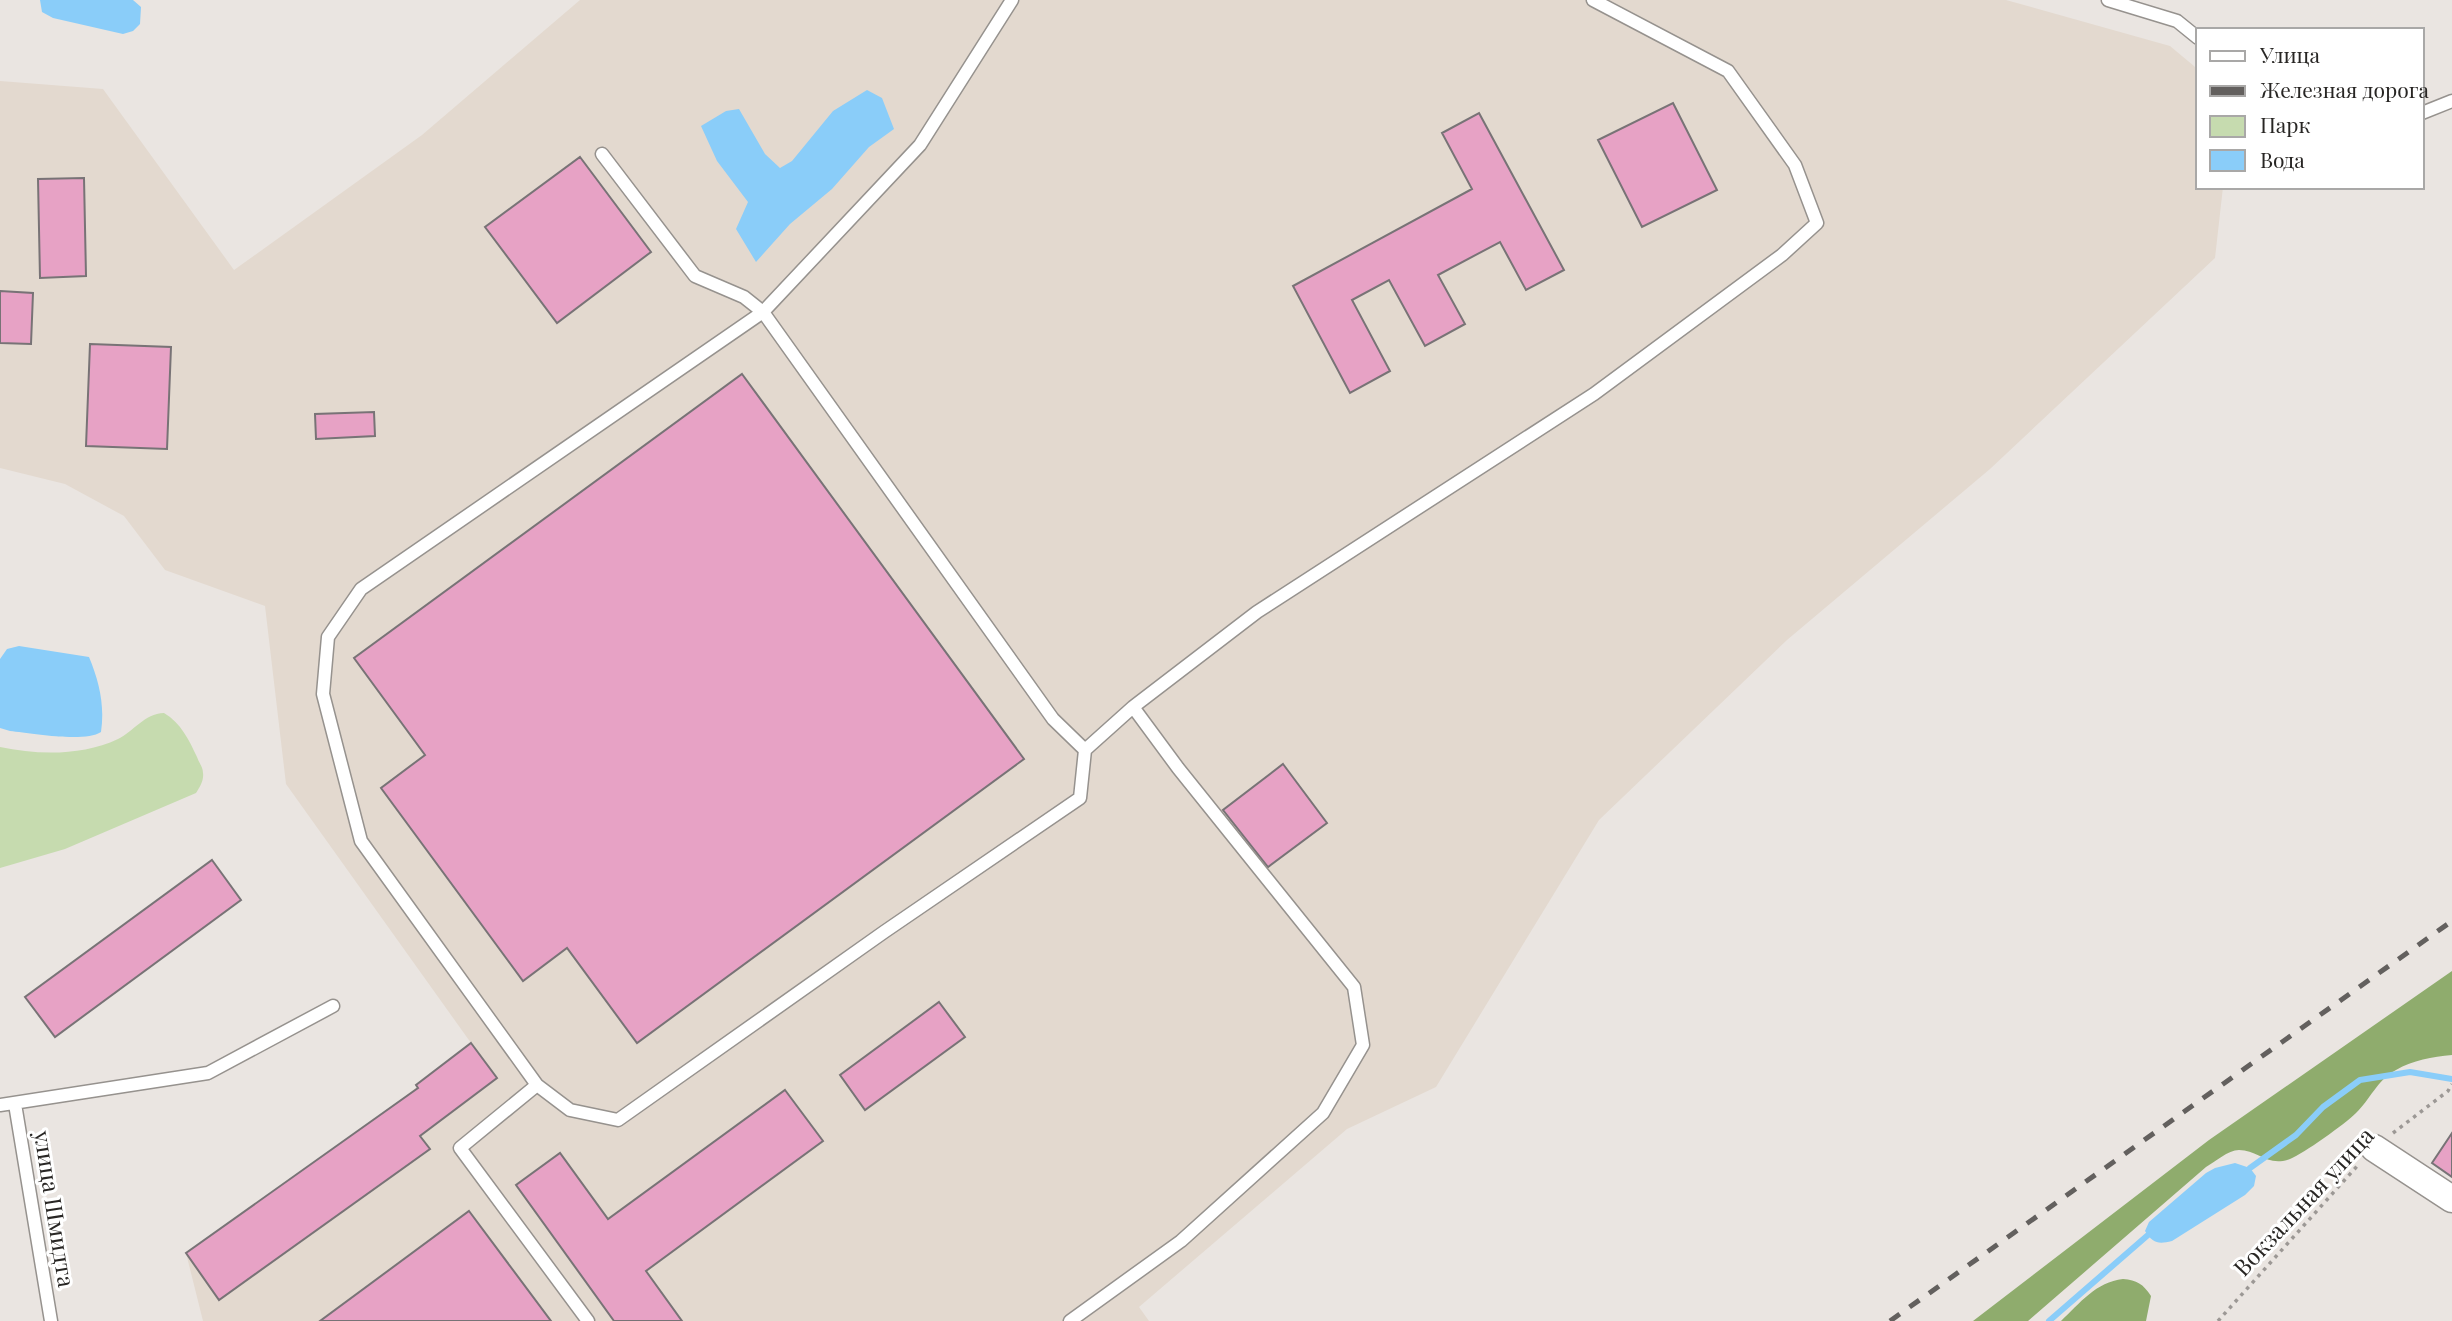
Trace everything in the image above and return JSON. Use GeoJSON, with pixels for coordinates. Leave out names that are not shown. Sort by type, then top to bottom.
{"type":"FeatureCollection","features":[{"type":"Feature","properties":{"kind":"street"},"geometry":{"type":"LineString","coordinates":[[2374,1148],[2452,1199]]}},
{"type":"Feature","properties":{"kind":"lane"},"geometry":{"type":"LineString","coordinates":[[1012,0],[920,145],[763,312],[361,589],[328,637],[323,694],[361,841],[537,1086],[570,1110],[618,1120],[884,932],[1080,798],[1085,750],[1133,708],[1257,612],[1594,394],[1782,255],[1817,223],[1795,165],[1728,71],[1593,0]]}},
{"type":"Feature","properties":{"kind":"lane"},"geometry":{"type":"LineString","coordinates":[[2108,0],[2177,21],[2196,36]]}},
{"type":"Feature","properties":{"kind":"lane"},"geometry":{"type":"LineString","coordinates":[[2424,112],[2452,101]]}},
{"type":"Feature","properties":{"kind":"lane"},"geometry":{"type":"LineString","coordinates":[[602,154],[695,276],[744,297],[763,312],[1053,719],[1085,750]]}},
{"type":"Feature","properties":{"kind":"lane"},"geometry":{"type":"LineString","coordinates":[[1070,1321],[1181,1241],[1323,1113],[1363,1045],[1354,987],[1133,708]]}},
{"type":"Feature","properties":{"kind":"lane"},"geometry":{"type":"LineString","coordinates":[[0,1105],[208,1073],[333,1006]]}},
{"type":"Feature","properties":{"kind":"lane"},"geometry":{"type":"LineString","coordinates":[[537,1086],[460,1148],[588,1321]]}},
{"type":"Feature","properties":{"kind":"lane","name":"улица Шмидта"},"geometry":{"type":"LineString","coordinates":[[15,1104],[51,1321]]}},
{"type":"Feature","properties":{"kind":"path","name":"Вокзальная улица"},"geometry":{"type":"LineString","coordinates":[[2218,1321],[2374,1148],[2448,1091],[2452,1084]]}},
{"type":"Feature","properties":{"kind":"shaded area"},"geometry":{"type":"Polygon","coordinates":[[[580,0],[2006,0],[2170,46],[2194,66],[2196,189],[2223,189],[2215,258],[1990,469],[1787,640],[1599,820],[1436,1087],[1347,1129],[1139,1307],[1149,1321],[203,1321],[186,1253],[397,1103],[471,1043],[286,784],[265,606],[165,570],[124,516],[65,484],[0,468],[0,81],[103,89],[234,270],[422,135],[580,0]]]}},
{"type":"Feature","properties":{"kind":"green space"},"geometry":{"type":"Polygon","coordinates":[[[164,713],[184,732],[202,767],[203,778],[196,793],[65,849],[0,868],[0,747],[29,752],[90,749],[118,739],[151,716],[164,713]]]}},
{"type":"Feature","properties":{"kind":"green space"},"geometry":{"type":"Polygon","coordinates":[[[2452,971],[2452,1055],[2416,1061],[2389,1074],[2351,1118],[2290,1159],[2269,1160],[2239,1150],[2230,1152],[2206,1167],[2028,1321],[1973,1321],[2209,1140],[2452,971]]]}},
{"type":"Feature","properties":{"kind":"green space"},"geometry":{"type":"Polygon","coordinates":[[[2123,1279],[2139,1283],[2151,1296],[2146,1321],[2061,1321],[2097,1289],[2123,1279]]]}},
{"type":"Feature","properties":{"kind":"water"},"geometry":{"type":"Polygon","coordinates":[[[40,0],[133,0],[141,7],[140,24],[133,31],[123,34],[53,18],[42,12],[40,0]]]}},
{"type":"Feature","properties":{"kind":"water"},"geometry":{"type":"Polygon","coordinates":[[[867,90],[882,98],[894,129],[869,147],[832,189],[790,224],[756,262],[736,229],[748,202],[717,161],[701,126],[726,111],[739,109],[765,154],[780,168],[792,161],[833,111],[867,90]]]}},
{"type":"Feature","properties":{"kind":"water"},"geometry":{"type":"Polygon","coordinates":[[[19,646],[89,657],[100,693],[101,732],[70,737],[0,728],[0,659],[7,649],[19,646]]]}},
{"type":"Feature","properties":{"kind":"water"},"geometry":{"type":"Polygon","coordinates":[[[2235,1163],[2250,1168],[2256,1176],[2254,1186],[2245,1195],[2172,1241],[2157,1242],[2148,1235],[2145,1231],[2149,1222],[2206,1173],[2235,1163]]]}},
{"type":"Feature","properties":{"kind":"building"},"geometry":{"type":"Polygon","coordinates":[[[1673,103],[1717,190],[1642,227],[1598,140],[1673,103]]]}},
{"type":"Feature","properties":{"kind":"building"},"geometry":{"type":"Polygon","coordinates":[[[1479,113],[1564,270],[1526,290],[1500,242],[1438,275],[1465,324],[1425,346],[1389,280],[1352,300],[1390,371],[1350,393],[1293,286],[1472,189],[1442,133],[1479,113]]]}},
{"type":"Feature","properties":{"kind":"building"},"geometry":{"type":"Polygon","coordinates":[[[580,157],[651,252],[557,323],[485,227],[580,157]]]}},
{"type":"Feature","properties":{"kind":"building"},"geometry":{"type":"Polygon","coordinates":[[[84,178],[86,276],[40,278],[38,179],[84,178]]]}},
{"type":"Feature","properties":{"kind":"building"},"geometry":{"type":"Polygon","coordinates":[[[0,291],[33,293],[31,344],[0,343],[0,291]]]}},
{"type":"Feature","properties":{"kind":"building"},"geometry":{"type":"Polygon","coordinates":[[[90,344],[171,347],[167,449],[86,446],[90,344]]]}},
{"type":"Feature","properties":{"kind":"building"},"geometry":{"type":"Polygon","coordinates":[[[742,374],[1024,759],[637,1043],[567,948],[523,981],[381,788],[425,755],[354,658],[742,374]]]}},
{"type":"Feature","properties":{"kind":"building"},"geometry":{"type":"Polygon","coordinates":[[[374,412],[375,436],[316,439],[315,414],[374,412]]]}},
{"type":"Feature","properties":{"kind":"building"},"geometry":{"type":"Polygon","coordinates":[[[1283,764],[1327,823],[1268,867],[1223,810],[1283,764]]]}},
{"type":"Feature","properties":{"kind":"building"},"geometry":{"type":"Polygon","coordinates":[[[212,860],[241,900],[55,1037],[25,997],[212,860]]]}},
{"type":"Feature","properties":{"kind":"building"},"geometry":{"type":"Polygon","coordinates":[[[939,1002],[965,1037],[865,1110],[840,1075],[939,1002]]]}},
{"type":"Feature","properties":{"kind":"building"},"geometry":{"type":"Polygon","coordinates":[[[471,1043],[497,1078],[420,1136],[430,1149],[219,1300],[186,1253],[418,1088],[416,1085],[471,1043]]]}},
{"type":"Feature","properties":{"kind":"building"},"geometry":{"type":"Polygon","coordinates":[[[785,1090],[823,1141],[646,1271],[682,1321],[614,1321],[516,1185],[560,1153],[608,1219],[785,1090]]]}},
{"type":"Feature","properties":{"kind":"building"},"geometry":{"type":"Polygon","coordinates":[[[2452,1133],[2452,1177],[2432,1163],[2452,1133]]]}},
{"type":"Feature","properties":{"kind":"building"},"geometry":{"type":"Polygon","coordinates":[[[469,1211],[551,1321],[320,1321],[469,1211]]]}},
{"type":"Feature","properties":{"kind":"waterway"},"geometry":{"type":"LineString","coordinates":[[2250,1168],[2296,1135],[2323,1107],[2360,1080],[2410,1072],[2452,1079]]}},
{"type":"Feature","properties":{"kind":"waterway"},"geometry":{"type":"LineString","coordinates":[[2049,1321],[2148,1235]]}},
{"type":"Feature","properties":{"kind":"railway"},"geometry":{"type":"LineString","coordinates":[[1890,1321],[2452,921]]}}]}
